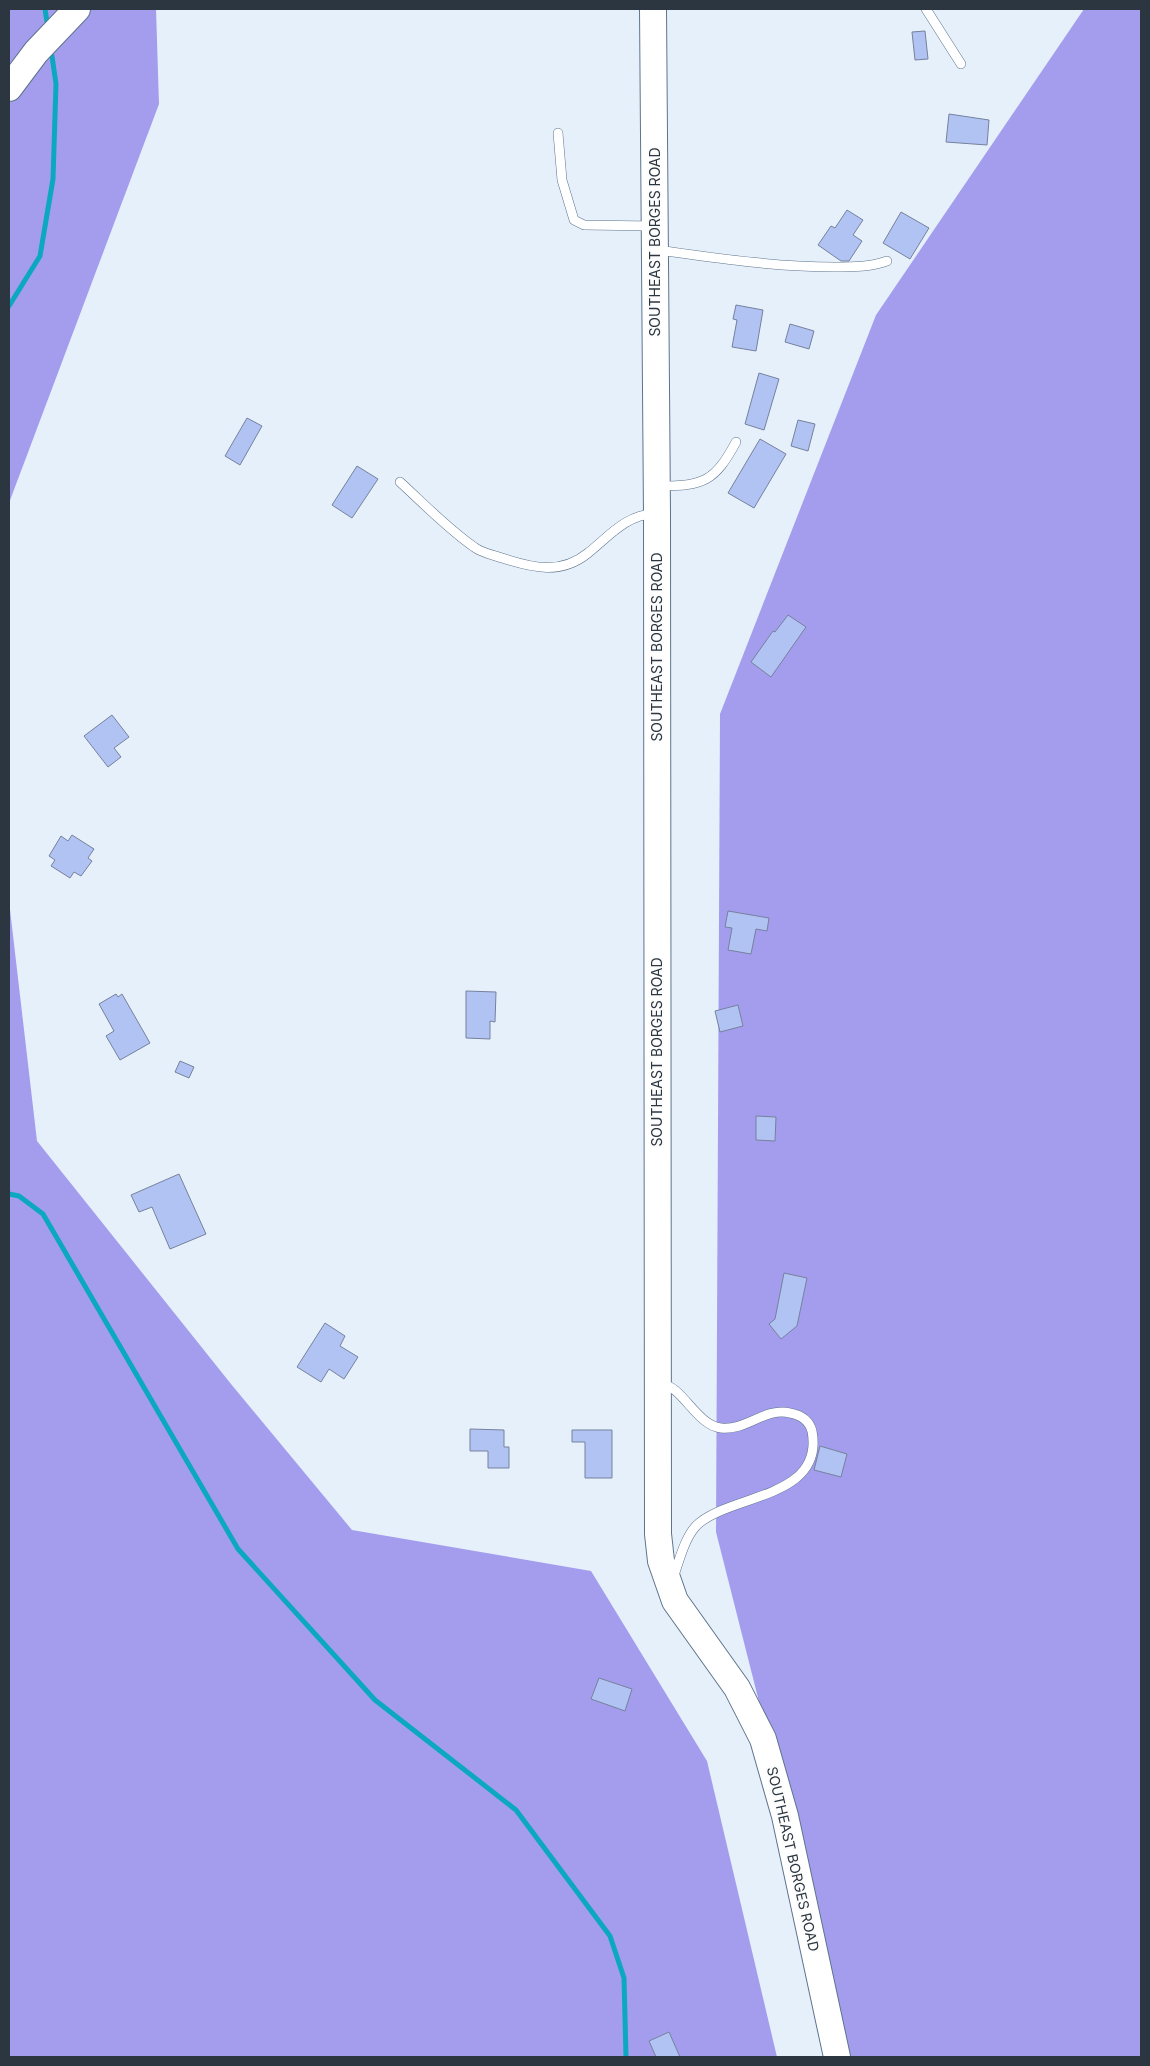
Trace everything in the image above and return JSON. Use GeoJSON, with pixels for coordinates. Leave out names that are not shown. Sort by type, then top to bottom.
{"type":"FeatureCollection","features":[{"type":"Feature","properties":{"kind":"street"},"geometry":{"type":"LineString","coordinates":[[9,88],[36,52],[77,9]]}},
{"type":"Feature","properties":{"kind":"street","name":"SOUTHEAST BORGES ROAD"},"geometry":{"type":"LineString","coordinates":[[653,9],[657,486],[656,1384],[658,1534],[661,1561],[669,1588],[682,1614],[737,1688],[763,1739],[785,1816],[837,2057]]}},
{"type":"Feature","properties":{"kind":"lane"},"geometry":{"type":"LineString","coordinates":[[926,9],[961,64]]}},
{"type":"Feature","properties":{"kind":"lane"},"geometry":{"type":"LineString","coordinates":[[558,133],[562,180],[574,220],[584,225],[655,238],[718,258],[808,267],[874,266],[887,261]]}},
{"type":"Feature","properties":{"kind":"lane"},"geometry":{"type":"LineString","coordinates":[[657,486],[689,485],[713,476],[724,464],[736,442]]}},
{"type":"Feature","properties":{"kind":"lane"},"geometry":{"type":"LineString","coordinates":[[400,482],[476,549],[525,566],[546,569],[560,569],[578,561],[629,519],[640,514],[657,514]]}},
{"type":"Feature","properties":{"kind":"lane"},"geometry":{"type":"LineString","coordinates":[[656,1384],[665,1384],[670,1387],[700,1417],[719,1428],[746,1424],[764,1415],[776,1413],[786,1412],[802,1416],[811,1429],[813,1442],[811,1455],[805,1468],[791,1481],[770,1495],[709,1517],[696,1526],[687,1539],[669,1588]]}},
{"type":"Feature","properties":{"kind":"shaded area"},"geometry":{"type":"Polygon","coordinates":[[[9,9],[156,9],[159,104],[9,503],[9,9]]]}},
{"type":"Feature","properties":{"kind":"shaded area"},"geometry":{"type":"Polygon","coordinates":[[[1084,9],[1141,9],[1141,2057],[849,2057],[716,1532],[720,714],[876,315],[1084,9]]]}},
{"type":"Feature","properties":{"kind":"shaded area"},"geometry":{"type":"Polygon","coordinates":[[[9,901],[37,1141],[231,1384],[352,1530],[591,1571],[707,1761],[777,2057],[9,2057],[9,901]]]}},
{"type":"Feature","properties":{"kind":"building"},"geometry":{"type":"Polygon","coordinates":[[[925,31],[928,59],[915,60],[912,32],[925,31]]]}},
{"type":"Feature","properties":{"kind":"building"},"geometry":{"type":"Polygon","coordinates":[[[949,114],[989,120],[987,145],[946,142],[949,114]]]}},
{"type":"Feature","properties":{"kind":"building"},"geometry":{"type":"Polygon","coordinates":[[[847,210],[863,220],[853,235],[862,241],[849,261],[841,261],[818,245],[831,226],[835,228],[847,210]]]}},
{"type":"Feature","properties":{"kind":"building"},"geometry":{"type":"Polygon","coordinates":[[[901,212],[929,228],[910,259],[883,243],[901,212]]]}},
{"type":"Feature","properties":{"kind":"building"},"geometry":{"type":"Polygon","coordinates":[[[736,305],[763,310],[756,351],[732,347],[737,320],[733,319],[736,305]]]}},
{"type":"Feature","properties":{"kind":"building"},"geometry":{"type":"Polygon","coordinates":[[[790,324],[814,331],[809,349],[785,342],[790,324]]]}},
{"type":"Feature","properties":{"kind":"building"},"geometry":{"type":"Polygon","coordinates":[[[759,373],[779,379],[764,430],[745,424],[759,373]]]}},
{"type":"Feature","properties":{"kind":"building"},"geometry":{"type":"Polygon","coordinates":[[[247,418],[262,426],[240,465],[225,456],[247,418]]]}},
{"type":"Feature","properties":{"kind":"building"},"geometry":{"type":"Polygon","coordinates":[[[798,420],[815,424],[808,451],[791,446],[798,420]]]}},
{"type":"Feature","properties":{"kind":"building"},"geometry":{"type":"Polygon","coordinates":[[[760,439],[786,454],[754,508],[728,493],[760,439]]]}},
{"type":"Feature","properties":{"kind":"building"},"geometry":{"type":"Polygon","coordinates":[[[357,466],[378,479],[352,518],[332,505],[357,466]]]}},
{"type":"Feature","properties":{"kind":"building"},"geometry":{"type":"Polygon","coordinates":[[[788,615],[806,627],[771,677],[751,662],[773,631],[775,632],[788,615]]]}},
{"type":"Feature","properties":{"kind":"building"},"geometry":{"type":"Polygon","coordinates":[[[112,715],[129,737],[114,748],[121,757],[108,767],[84,736],[112,715]]]}},
{"type":"Feature","properties":{"kind":"building"},"geometry":{"type":"Polygon","coordinates":[[[72,835],[94,849],[88,858],[92,861],[81,876],[74,872],[70,878],[51,866],[55,860],[49,856],[61,836],[68,841],[72,835]]]}},
{"type":"Feature","properties":{"kind":"building"},"geometry":{"type":"Polygon","coordinates":[[[728,911],[769,918],[767,931],[756,929],[751,954],[728,950],[732,928],[725,927],[728,911]]]}},
{"type":"Feature","properties":{"kind":"building"},"geometry":{"type":"Polygon","coordinates":[[[466,991],[496,992],[495,1022],[490,1021],[490,1039],[466,1038],[466,991]]]}},
{"type":"Feature","properties":{"kind":"building"},"geometry":{"type":"Polygon","coordinates":[[[116,994],[118,997],[122,994],[150,1043],[120,1060],[106,1036],[114,1031],[99,1004],[116,994]]]}},
{"type":"Feature","properties":{"kind":"building"},"geometry":{"type":"Polygon","coordinates":[[[738,1005],[743,1026],[720,1032],[715,1011],[738,1005]]]}},
{"type":"Feature","properties":{"kind":"building"},"geometry":{"type":"Polygon","coordinates":[[[180,1061],[194,1067],[189,1078],[175,1072],[180,1061]]]}},
{"type":"Feature","properties":{"kind":"building"},"geometry":{"type":"Polygon","coordinates":[[[756,1116],[776,1117],[775,1141],[756,1140],[756,1116]]]}},
{"type":"Feature","properties":{"kind":"building"},"geometry":{"type":"Polygon","coordinates":[[[179,1174],[206,1234],[170,1249],[152,1207],[139,1212],[131,1195],[179,1174]]]}},
{"type":"Feature","properties":{"kind":"building"},"geometry":{"type":"Polygon","coordinates":[[[784,1273],[807,1278],[797,1326],[781,1339],[769,1324],[775,1319],[784,1273]]]}},
{"type":"Feature","properties":{"kind":"building"},"geometry":{"type":"Polygon","coordinates":[[[325,1323],[345,1336],[340,1346],[358,1357],[344,1379],[329,1369],[321,1382],[297,1367],[325,1323]]]}},
{"type":"Feature","properties":{"kind":"building"},"geometry":{"type":"Polygon","coordinates":[[[470,1429],[504,1430],[504,1447],[509,1447],[509,1468],[488,1468],[488,1451],[470,1451],[470,1429]]]}},
{"type":"Feature","properties":{"kind":"building"},"geometry":{"type":"Polygon","coordinates":[[[572,1430],[612,1430],[612,1478],[585,1478],[585,1442],[572,1442],[572,1430]]]}},
{"type":"Feature","properties":{"kind":"building"},"geometry":{"type":"Polygon","coordinates":[[[820,1446],[847,1454],[841,1477],[814,1470],[820,1446]]]}},
{"type":"Feature","properties":{"kind":"building"},"geometry":{"type":"Polygon","coordinates":[[[599,1678],[632,1689],[625,1711],[591,1699],[599,1678]]]}},
{"type":"Feature","properties":{"kind":"building"},"geometry":{"type":"Polygon","coordinates":[[[669,2032],[680,2057],[656,2057],[649,2041],[669,2032]]]}},
{"type":"Feature","properties":{"kind":"waterway"},"geometry":{"type":"LineString","coordinates":[[45,9],[47,22]]}},
{"type":"Feature","properties":{"kind":"waterway"},"geometry":{"type":"LineString","coordinates":[[9,306],[40,256],[53,179],[56,84],[52,56]]}},
{"type":"Feature","properties":{"kind":"waterway"},"geometry":{"type":"LineString","coordinates":[[9,1194],[19,1196],[43,1214],[238,1549],[375,1700],[516,1810],[610,1936],[624,1978],[626,2057]]}}]}
